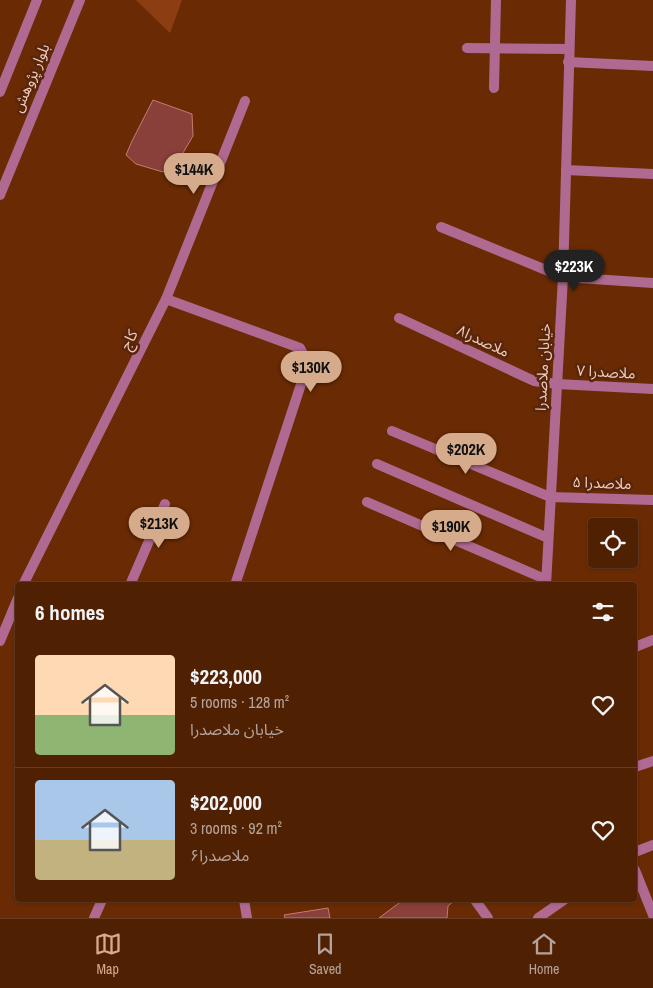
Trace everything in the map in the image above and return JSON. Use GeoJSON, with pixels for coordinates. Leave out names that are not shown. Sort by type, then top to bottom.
{"type":"FeatureCollection","features":[{"type":"Feature","properties":{"kind":"street","name":"بلوار پژوهش"},"geometry":{"type":"LineString","coordinates":[[0,92],[37,0]]}},
{"type":"Feature","properties":{"kind":"street","name":"بلوار پژوهش"},"geometry":{"type":"LineString","coordinates":[[0,195],[80,0]]}},
{"type":"Feature","properties":{"kind":"street"},"geometry":{"type":"LineString","coordinates":[[494,88],[496,0]]}},
{"type":"Feature","properties":{"kind":"street","name":"خیابان ملاصدرا"},"geometry":{"type":"LineString","coordinates":[[545,582],[562,277],[571,0]]}},
{"type":"Feature","properties":{"kind":"street"},"geometry":{"type":"LineString","coordinates":[[467,48],[569,49]]}},
{"type":"Feature","properties":{"kind":"street"},"geometry":{"type":"LineString","coordinates":[[568,62],[653,66]]}},
{"type":"Feature","properties":{"kind":"street","name":"کاج"},"geometry":{"type":"LineString","coordinates":[[25,582],[166,300],[245,101]]}},
{"type":"Feature","properties":{"kind":"street"},"geometry":{"type":"LineString","coordinates":[[566,170],[653,174]]}},
{"type":"Feature","properties":{"kind":"street"},"geometry":{"type":"LineString","coordinates":[[441,227],[562,277],[653,283]]}},
{"type":"Feature","properties":{"kind":"street"},"geometry":{"type":"LineString","coordinates":[[166,300],[300,348],[308,363],[236,582]]}},
{"type":"Feature","properties":{"kind":"street","name":"ملاصدرا۸"},"geometry":{"type":"LineString","coordinates":[[398,318],[534,381],[557,384]]}},
{"type":"Feature","properties":{"kind":"street","name":"ملاصدرا ۷"},"geometry":{"type":"LineString","coordinates":[[557,384],[653,389]]}},
{"type":"Feature","properties":{"kind":"street"},"geometry":{"type":"LineString","coordinates":[[392,431],[550,497]]}},
{"type":"Feature","properties":{"kind":"street"},"geometry":{"type":"LineString","coordinates":[[377,464],[548,538]]}},
{"type":"Feature","properties":{"kind":"street","name":"ملاصدرا ۵"},"geometry":{"type":"LineString","coordinates":[[550,497],[653,500]]}},
{"type":"Feature","properties":{"kind":"street"},"geometry":{"type":"LineString","coordinates":[[367,502],[545,582]]}},
{"type":"Feature","properties":{"kind":"street"},"geometry":{"type":"LineString","coordinates":[[131,582],[165,504]]}},
{"type":"Feature","properties":{"kind":"street"},"geometry":{"type":"LineString","coordinates":[[0,641],[15,605]]}},
{"type":"Feature","properties":{"kind":"street"},"geometry":{"type":"LineString","coordinates":[[637,646],[653,640]]}},
{"type":"Feature","properties":{"kind":"street"},"geometry":{"type":"LineString","coordinates":[[637,766],[653,761]]}},
{"type":"Feature","properties":{"kind":"street"},"geometry":{"type":"LineString","coordinates":[[637,851],[653,845]]}},
{"type":"Feature","properties":{"kind":"street"},"geometry":{"type":"LineString","coordinates":[[637,875],[653,915]]}},
{"type":"Feature","properties":{"kind":"street"},"geometry":{"type":"LineString","coordinates":[[94,918],[101,902]]}},
{"type":"Feature","properties":{"kind":"street"},"geometry":{"type":"LineString","coordinates":[[244,902],[247,918]]}},
{"type":"Feature","properties":{"kind":"street"},"geometry":{"type":"LineString","coordinates":[[476,902],[488,918]]}},
{"type":"Feature","properties":{"kind":"street"},"geometry":{"type":"LineString","coordinates":[[538,918],[561,902]]}},
{"type":"Feature","properties":{"kind":"shaded area"},"geometry":{"type":"Polygon","coordinates":[[[136,0],[182,0],[170,33],[136,0]]]}},
{"type":"Feature","properties":{"kind":"building"},"geometry":{"type":"Polygon","coordinates":[[[153,100],[192,114],[193,136],[177,163],[163,172],[136,164],[126,155],[153,100]]]}},
{"type":"Feature","properties":{"kind":"building"},"geometry":{"type":"Polygon","coordinates":[[[400,902],[453,902],[448,906],[447,918],[379,918],[400,902]]]}},
{"type":"Feature","properties":{"kind":"building"},"geometry":{"type":"Polygon","coordinates":[[[328,908],[330,918],[285,918],[284,915],[328,908]]]}}]}
